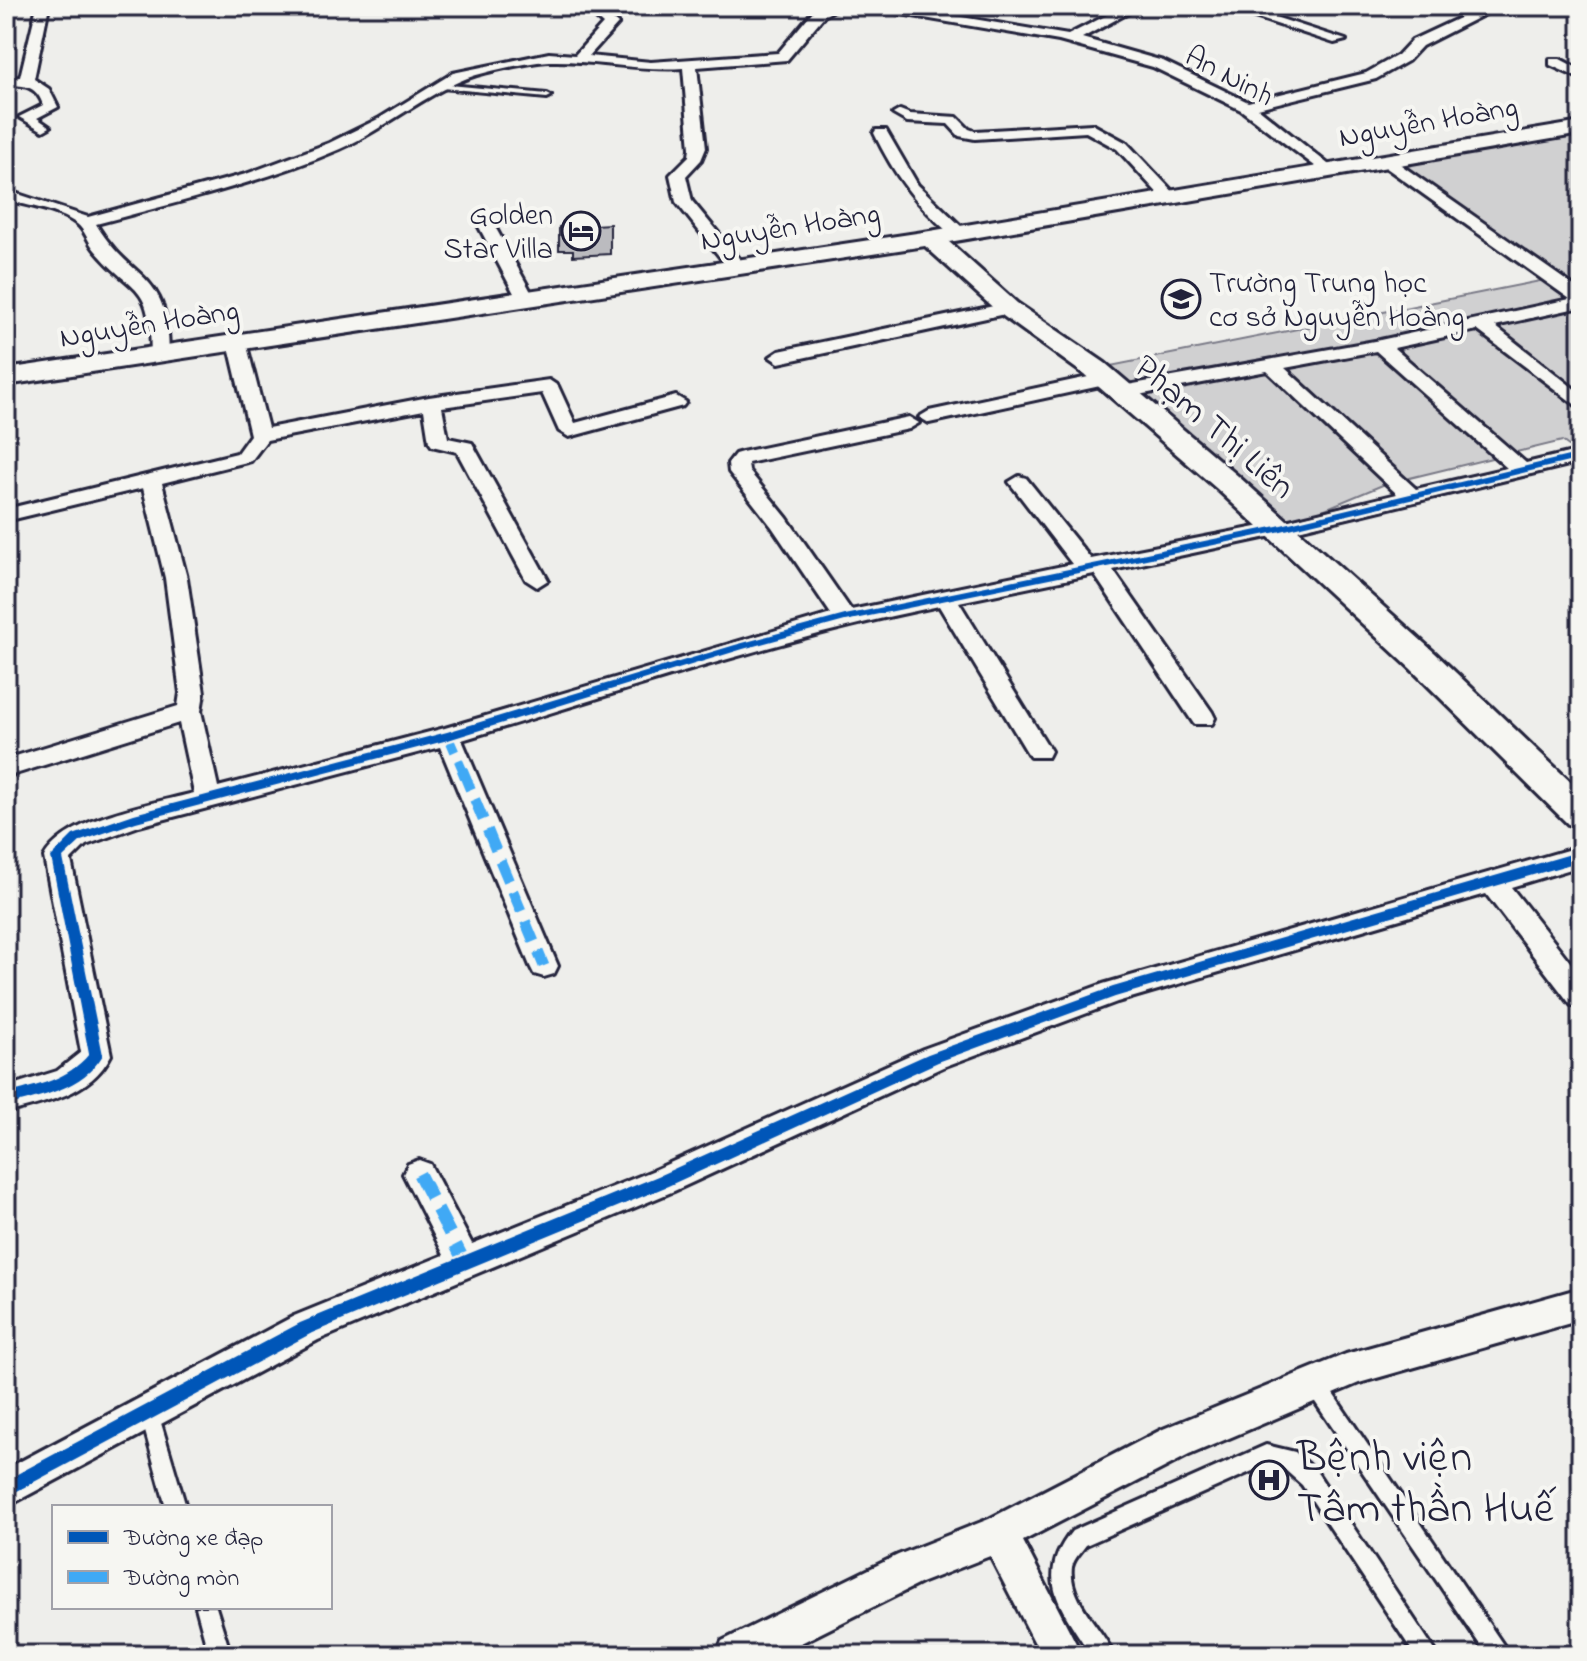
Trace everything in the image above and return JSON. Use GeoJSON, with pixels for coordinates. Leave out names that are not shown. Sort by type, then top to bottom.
{"type":"FeatureCollection","features":[{"type":"Feature","properties":{"kind":"street"},"geometry":{"type":"LineString","coordinates":[[27,79],[43,6]]}},
{"type":"Feature","properties":{"kind":"street"},"geometry":{"type":"LineString","coordinates":[[578,60],[611,24],[588,6]]}},
{"type":"Feature","properties":{"kind":"street"},"geometry":{"type":"LineString","coordinates":[[86,222],[252,177],[310,155],[383,122],[458,76],[514,61],[549,57],[651,66],[782,57],[819,13],[835,6]]}},
{"type":"Feature","properties":{"kind":"street","name":"An Ninh"},"geometry":{"type":"LineString","coordinates":[[860,6],[947,12],[1072,38],[1161,67],[1246,107],[1328,171]]}},
{"type":"Feature","properties":{"kind":"street"},"geometry":{"type":"LineString","coordinates":[[1095,6],[1128,9]]}},
{"type":"Feature","properties":{"kind":"street"},"geometry":{"type":"LineString","coordinates":[[1227,6],[1339,40]]}},
{"type":"Feature","properties":{"kind":"street"},"geometry":{"type":"LineString","coordinates":[[1246,107],[1371,76],[1403,58],[1417,43],[1495,6]]}},
{"type":"Feature","properties":{"kind":"street"},"geometry":{"type":"LineString","coordinates":[[1072,38],[1128,9]]}},
{"type":"Feature","properties":{"kind":"street"},"geometry":{"type":"LineString","coordinates":[[1555,62],[1581,75]]}},
{"type":"Feature","properties":{"kind":"street"},"geometry":{"type":"LineString","coordinates":[[690,64],[698,148],[696,157],[678,175],[684,202],[737,267]]}},
{"type":"Feature","properties":{"kind":"street"},"geometry":{"type":"LineString","coordinates":[[6,82],[27,79],[41,87],[51,104],[48,109],[26,116],[43,127]]}},
{"type":"Feature","properties":{"kind":"street"},"geometry":{"type":"LineString","coordinates":[[900,114],[907,118],[952,120],[964,133],[975,135],[1087,127],[1104,131],[1118,140],[1170,197]]}},
{"type":"Feature","properties":{"kind":"street","name":"Nguyễn Hoàng"},"geometry":{"type":"LineString","coordinates":[[6,377],[944,235],[1581,128]]}},
{"type":"Feature","properties":{"kind":"street"},"geometry":{"type":"LineString","coordinates":[[881,133],[905,183],[944,235]]}},
{"type":"Feature","properties":{"kind":"street"},"geometry":{"type":"LineString","coordinates":[[1386,161],[1581,300]]}},
{"type":"Feature","properties":{"kind":"street"},"geometry":{"type":"LineString","coordinates":[[6,195],[66,212],[86,222],[101,247],[137,278],[153,299],[160,320],[160,354]]}},
{"type":"Feature","properties":{"kind":"street"},"geometry":{"type":"LineString","coordinates":[[486,225],[526,299]]}},
{"type":"Feature","properties":{"kind":"street","name":"Phạm Thị Liên"},"geometry":{"type":"LineString","coordinates":[[944,235],[1008,308],[1114,386],[1277,529],[1422,660],[1581,814]]}},
{"type":"Feature","properties":{"kind":"street"},"geometry":{"type":"LineString","coordinates":[[845,618],[780,523],[739,472],[738,463],[742,458],[919,420],[1380,345],[1581,300]]}},
{"type":"Feature","properties":{"kind":"street"},"geometry":{"type":"LineString","coordinates":[[779,357],[1008,308]]}},
{"type":"Feature","properties":{"kind":"street"},"geometry":{"type":"LineString","coordinates":[[1481,324],[1581,403]]}},
{"type":"Feature","properties":{"kind":"street"},"geometry":{"type":"LineString","coordinates":[[237,342],[260,435]]}},
{"type":"Feature","properties":{"kind":"street"},"geometry":{"type":"LineString","coordinates":[[1380,345],[1519,468]]}},
{"type":"Feature","properties":{"kind":"street"},"geometry":{"type":"LineString","coordinates":[[1271,365],[1410,495]]}},
{"type":"Feature","properties":{"kind":"street"},"geometry":{"type":"LineString","coordinates":[[6,515],[244,457],[260,435],[429,403],[549,386],[569,431],[676,402]]}},
{"type":"Feature","properties":{"kind":"street"},"geometry":{"type":"LineString","coordinates":[[429,403],[434,410],[439,442],[465,447],[537,580]]}},
{"type":"Feature","properties":{"kind":"street"},"geometry":{"type":"LineString","coordinates":[[6,1100],[66,1082],[86,1070],[96,1055],[57,857],[77,838],[208,799],[448,736],[845,618],[944,595],[1277,529],[1519,468],[1581,456]]}},
{"type":"Feature","properties":{"kind":"street"},"geometry":{"type":"LineString","coordinates":[[151,480],[176,578],[192,693],[189,711],[208,799]]}},
{"type":"Feature","properties":{"kind":"street"},"geometry":{"type":"LineString","coordinates":[[1019,482],[1092,566],[1203,718]]}},
{"type":"Feature","properties":{"kind":"street"},"geometry":{"type":"LineString","coordinates":[[944,595],[1039,751]]}},
{"type":"Feature","properties":{"kind":"street"},"geometry":{"type":"LineString","coordinates":[[6,768],[143,729],[189,711]]}},
{"type":"Feature","properties":{"kind":"street"},"geometry":{"type":"LineString","coordinates":[[448,736],[544,966]]}},
{"type":"Feature","properties":{"kind":"street"},"geometry":{"type":"LineString","coordinates":[[6,1489],[306,1328],[663,1181],[933,1058],[1113,992],[1581,856]]}},
{"type":"Feature","properties":{"kind":"street"},"geometry":{"type":"LineString","coordinates":[[1493,883],[1581,997]]}},
{"type":"Feature","properties":{"kind":"street"},"geometry":{"type":"LineString","coordinates":[[419,1174],[465,1263]]}},
{"type":"Feature","properties":{"kind":"street"},"geometry":{"type":"LineString","coordinates":[[736,1655],[911,1568],[999,1534],[1176,1442],[1358,1366],[1581,1304]]}},
{"type":"Feature","properties":{"kind":"street"},"geometry":{"type":"LineString","coordinates":[[999,1534],[1062,1655]]}},
{"type":"Feature","properties":{"kind":"lane"},"geometry":{"type":"LineString","coordinates":[[1442,6],[1476,16]]}},
{"type":"Feature","properties":{"kind":"lane"},"geometry":{"type":"LineString","coordinates":[[442,86],[547,96]]}},
{"type":"Feature","properties":{"kind":"lane"},"geometry":{"type":"LineString","coordinates":[[1316,1386],[1499,1655]]}},
{"type":"Feature","properties":{"kind":"lane"},"geometry":{"type":"LineString","coordinates":[[149,1413],[175,1505]]}},
{"type":"Feature","properties":{"kind":"lane"},"geometry":{"type":"LineString","coordinates":[[1103,1655],[1059,1580],[1063,1553],[1079,1538],[1266,1455],[1288,1459],[1309,1478],[1427,1655]]}},
{"type":"Feature","properties":{"kind":"lane"},"geometry":{"type":"LineString","coordinates":[[207,1609],[220,1655]]}},
{"type":"Feature","properties":{"kind":"shaded area"},"geometry":{"type":"Polygon","coordinates":[[[1581,133],[1581,455],[1562,441],[1385,484],[1277,529],[1095,369],[1555,278],[1395,165],[1581,133]]]}},
{"type":"Feature","properties":{"kind":"building"},"geometry":{"type":"Polygon","coordinates":[[[610,224],[610,254],[573,256],[573,250],[559,250],[559,227],[610,224]]]}},
{"type":"Feature","properties":{"kind":"marked path"},"geometry":{"type":"LineString","coordinates":[[448,736],[544,966]]}},
{"type":"Feature","properties":{"kind":"marked path"},"geometry":{"type":"LineString","coordinates":[[419,1174],[465,1263]]}},
{"type":"Feature","properties":{"kind":"cycle path"},"geometry":{"type":"LineString","coordinates":[[6,1100],[67,1080],[78,1074],[96,1055],[57,857],[77,838],[134,818],[448,736],[739,647],[845,618],[1277,529],[1581,456]]}},
{"type":"Feature","properties":{"kind":"cycle path"},"geometry":{"type":"LineString","coordinates":[[6,1489],[306,1328],[663,1181],[933,1058],[1113,992],[1581,856]]}},
{"type":"Feature","properties":{"kind":"place","name":"Golden Star Villa"},"geometry":{"type":"Point","coordinates":[581,231]}},
{"type":"Feature","properties":{"kind":"place","name":"Trường Trung học cơ sở Nguyễn Hoàng"},"geometry":{"type":"Point","coordinates":[1181,299]}},
{"type":"Feature","properties":{"kind":"place","name":"Bệnh viện Tâm thần Huế"},"geometry":{"type":"Point","coordinates":[1269,1480]}}]}
